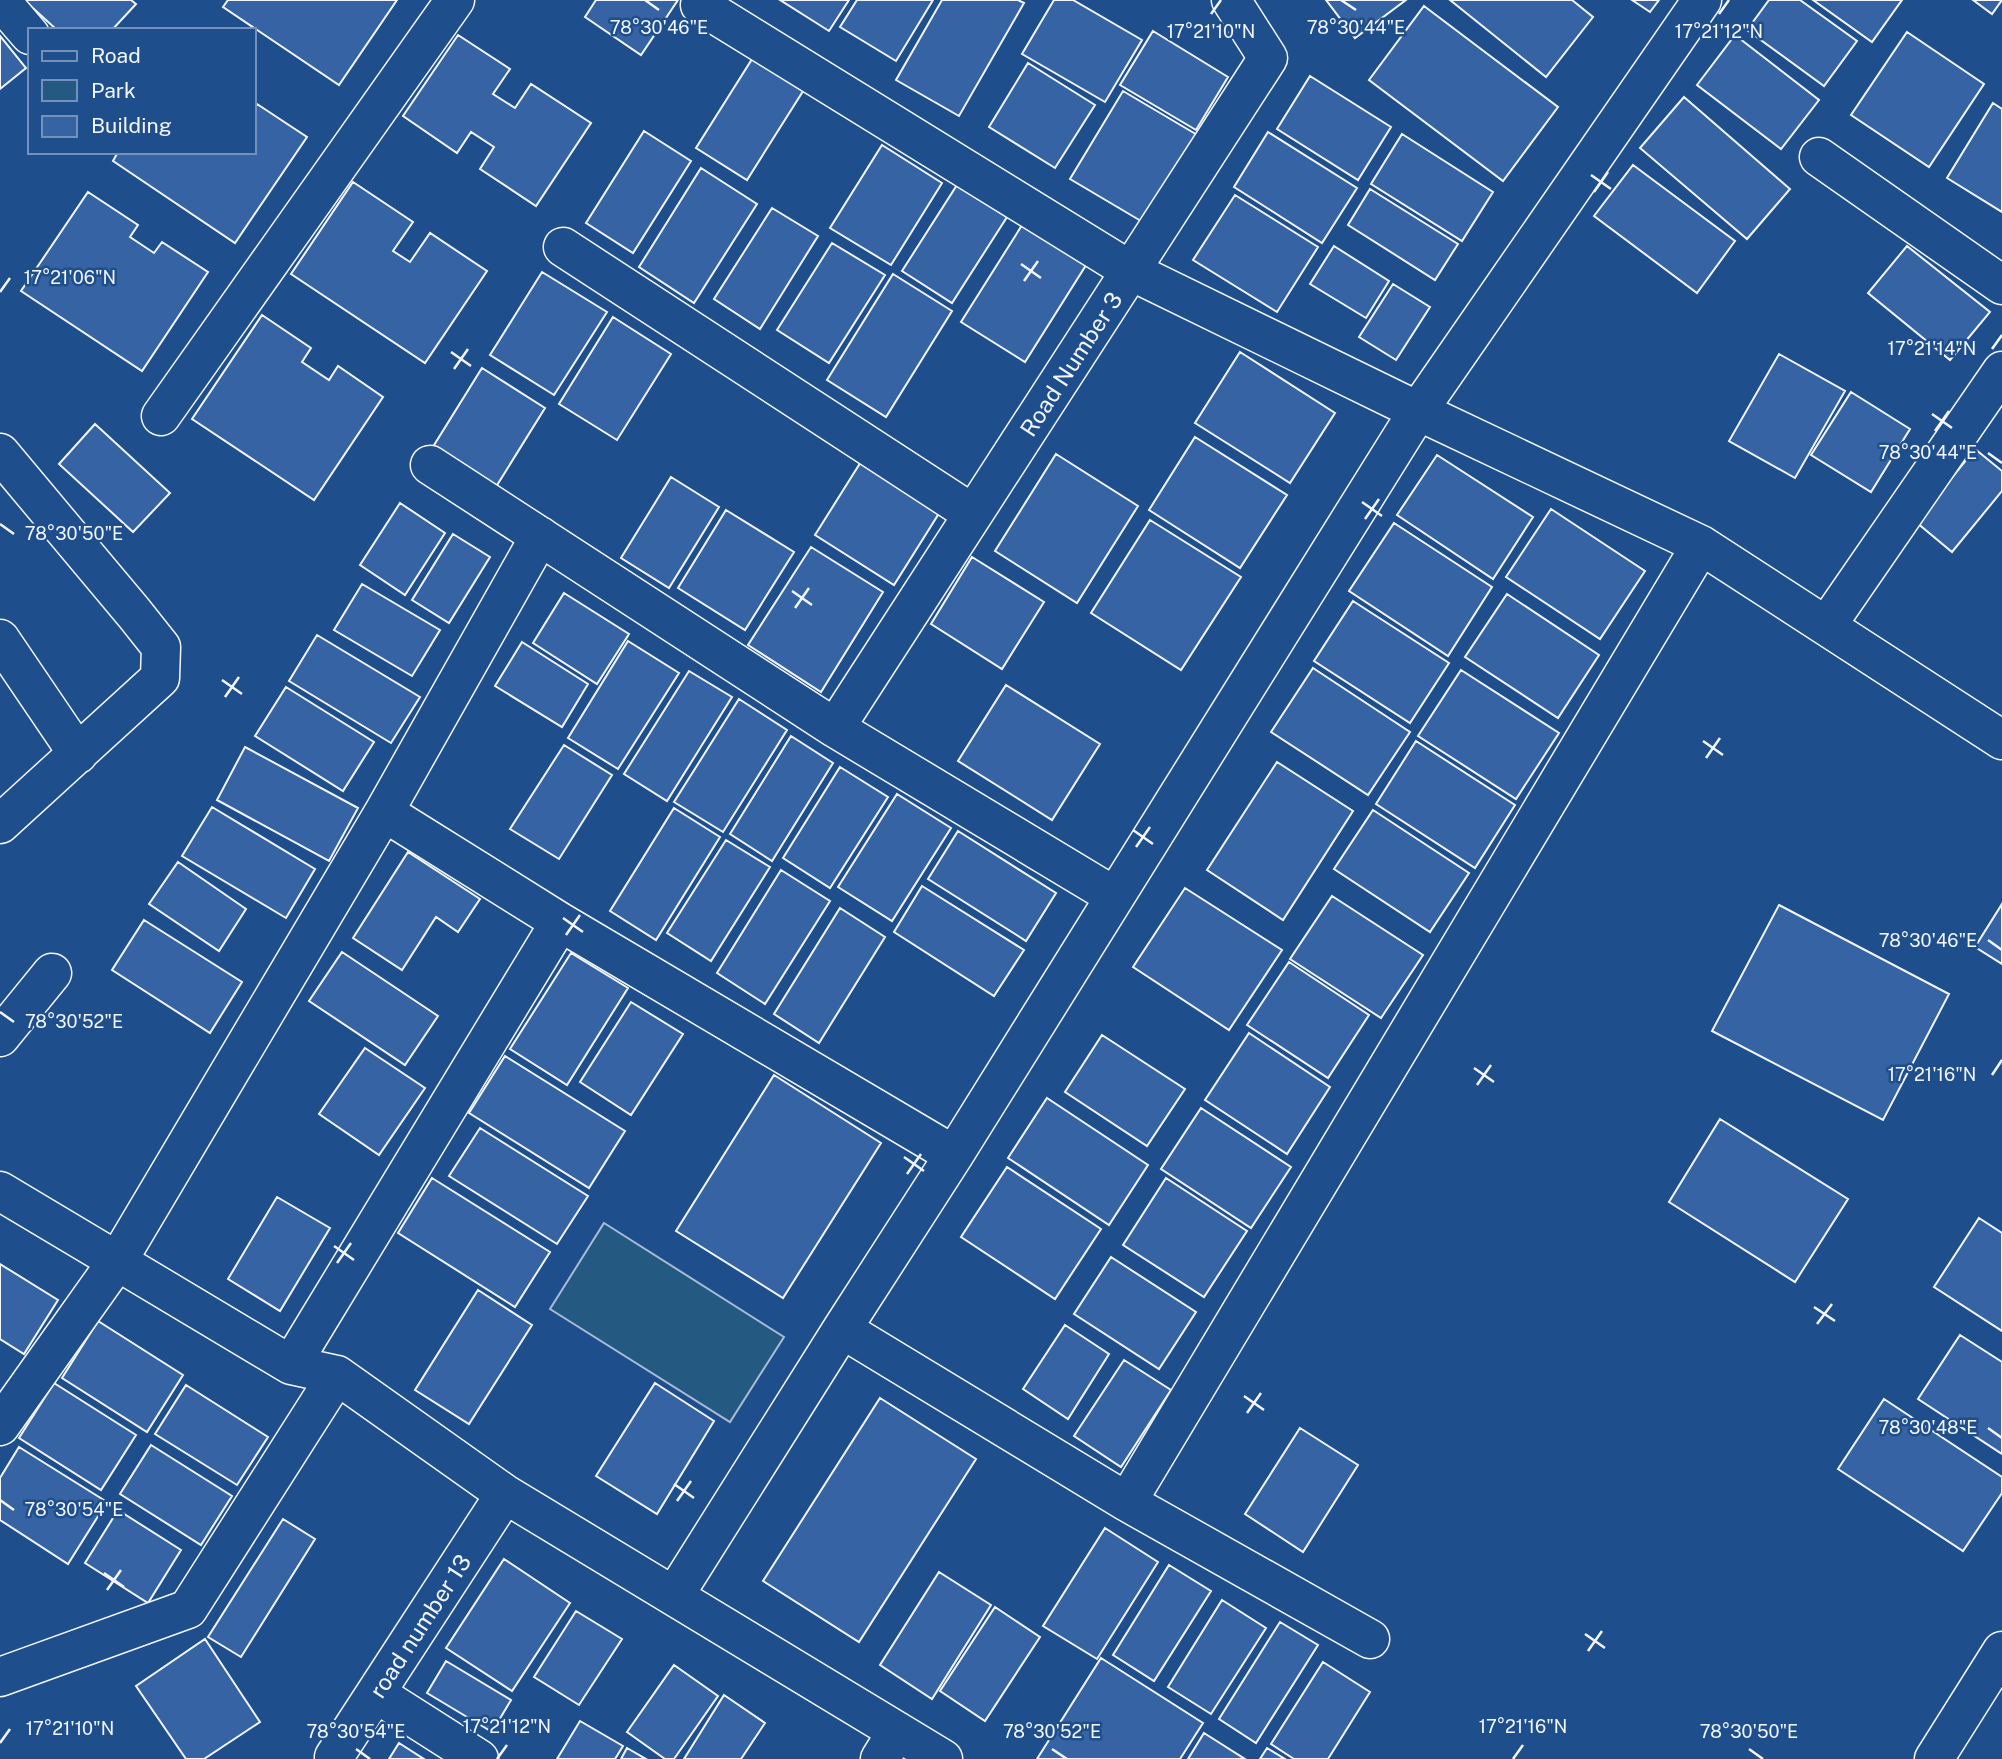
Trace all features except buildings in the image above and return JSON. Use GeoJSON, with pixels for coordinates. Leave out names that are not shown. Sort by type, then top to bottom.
{"type":"FeatureCollection","features":[{"type":"Feature","properties":{"kind":"street"},"geometry":{"type":"LineString","coordinates":[[0,0],[28,33]]}},
{"type":"Feature","properties":{"kind":"street"},"geometry":{"type":"LineString","coordinates":[[161,416],[455,0]]}},
{"type":"Feature","properties":{"kind":"street","name":"Road Number 3"},"geometry":{"type":"LineString","coordinates":[[835,728],[1268,58],[1231,0]]}},
{"type":"Feature","properties":{"kind":"street"},"geometry":{"type":"LineString","coordinates":[[674,1596],[954,1156],[1418,411],[1702,0]]}},
{"type":"Feature","properties":{"kind":"street"},"geometry":{"type":"LineString","coordinates":[[700,5],[1131,271],[1701,545],[2002,740]]}},
{"type":"Feature","properties":{"kind":"street"},"geometry":{"type":"LineString","coordinates":[[1819,157],[2002,285]]}},
{"type":"Feature","properties":{"kind":"street"},"geometry":{"type":"LineString","coordinates":[[563,247],[973,514]]}},
{"type":"Feature","properties":{"kind":"street"},"geometry":{"type":"LineString","coordinates":[[1826,625],[2002,371]]}},
{"type":"Feature","properties":{"kind":"street"},"geometry":{"type":"LineString","coordinates":[[0,453],[160,647],[160,678],[0,824]]}},
{"type":"Feature","properties":{"kind":"street"},"geometry":{"type":"LineString","coordinates":[[430,465],[835,728],[1114,896]]}},
{"type":"Feature","properties":{"kind":"street"},"geometry":{"type":"LineString","coordinates":[[0,1426],[118,1260],[384,811],[540,536]]}},
{"type":"Feature","properties":{"kind":"street"},"geometry":{"type":"LineString","coordinates":[[1126,1502],[1701,545]]}},
{"type":"Feature","properties":{"kind":"street"},"geometry":{"type":"LineString","coordinates":[[0,639],[78,754]]}},
{"type":"Feature","properties":{"kind":"street"},"geometry":{"type":"LineString","coordinates":[[384,811],[559,922],[954,1156]]}},
{"type":"Feature","properties":{"kind":"street"},"geometry":{"type":"LineString","coordinates":[[291,1365],[559,922]]}},
{"type":"Feature","properties":{"kind":"street"},"geometry":{"type":"LineString","coordinates":[[0,1037],[52,973]]}},
{"type":"Feature","properties":{"kind":"street"},"geometry":{"type":"LineString","coordinates":[[0,1191],[291,1365],[337,1375],[505,1494],[674,1596],[889,1745],[943,1759]]}},
{"type":"Feature","properties":{"kind":"street"},"geometry":{"type":"LineString","coordinates":[[842,1329],[1126,1502],[1370,1639]]}},
{"type":"Feature","properties":{"kind":"street"},"geometry":{"type":"LineString","coordinates":[[0,1677],[188,1609],[337,1375]]}},
{"type":"Feature","properties":{"kind":"street","name":"road number 13"},"geometry":{"type":"LineString","coordinates":[[334,1757],[505,1494]]}},
{"type":"Feature","properties":{"kind":"street"},"geometry":{"type":"LineString","coordinates":[[1934,1759],[2002,1651]]}},
{"type":"Feature","properties":{"kind":"street"},"geometry":{"type":"LineString","coordinates":[[377,1694],[479,1759]]}},
{"type":"Feature","properties":{"kind":"green space"},"geometry":{"type":"Polygon","coordinates":[[[604,1223],[784,1337],[730,1422],[550,1309],[604,1223]]]}}]}
